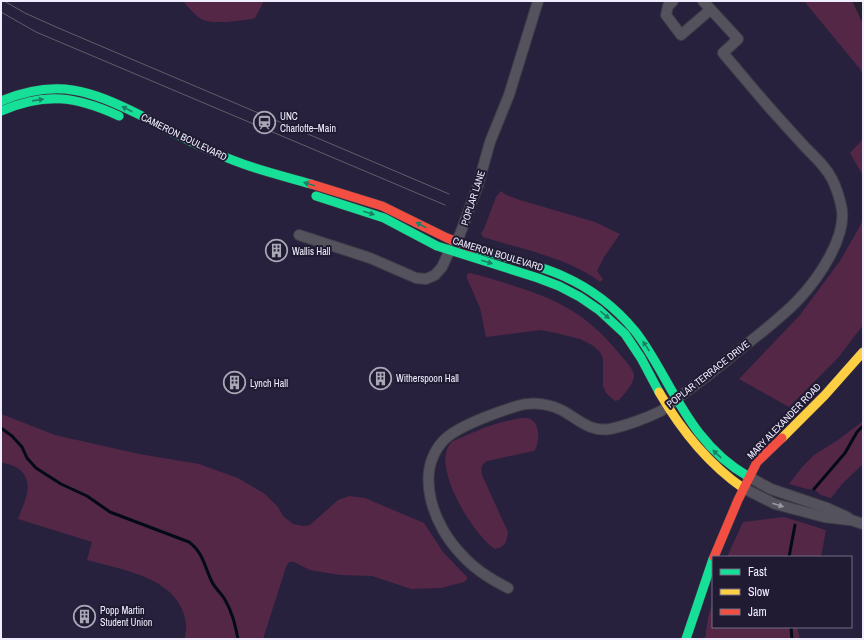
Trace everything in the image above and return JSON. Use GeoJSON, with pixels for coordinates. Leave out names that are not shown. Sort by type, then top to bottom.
{"type":"FeatureCollection","features":[{"type":"Feature","properties":{"kind":"street","name":"POPLAR LANE"},"geometry":{"type":"LineString","coordinates":[[299,235],[361,254],[421,279],[435,275],[442,267],[456,242],[478,186],[486,154],[509,95],[538,1]]}},
{"type":"Feature","properties":{"kind":"street"},"geometry":{"type":"LineString","coordinates":[[673,1],[668,6],[666,15],[681,34],[710,10]]}},
{"type":"Feature","properties":{"kind":"street","name":"POPLAR TERRACE DRIVE"},"geometry":{"type":"LineString","coordinates":[[508,588],[481,572],[462,556],[448,538],[438,520],[431,498],[428,475],[434,455],[445,440],[453,433],[468,425],[524,404],[542,404],[553,406],[567,413],[586,426],[604,430],[624,425],[660,411],[702,382],[800,298],[818,274],[833,250],[840,232],[842,208],[834,181],[826,169],[772,111],[723,53],[738,39],[703,1]]}},
{"type":"Feature","properties":{"kind":"street","name":"CAMERON BOULEVARD"},"geometry":{"type":"LineString","coordinates":[[1,101],[30,91],[46,88],[63,88],[87,92],[111,101],[237,162],[382,206],[456,242],[555,273],[572,280],[615,311],[636,332],[654,358],[676,399],[695,428],[710,446],[737,470],[771,489],[827,508],[851,520]]}},
{"type":"Feature","properties":{"kind":"street","name":"CAMERON BOULEVARD"},"geometry":{"type":"LineString","coordinates":[[1,112],[30,101],[60,98],[87,102],[108,110],[129,121]]}},
{"type":"Feature","properties":{"kind":"street","name":"CAMERON BOULEVARD"},"geometry":{"type":"LineString","coordinates":[[170,141],[190,151]]}},
{"type":"Feature","properties":{"kind":"street"},"geometry":{"type":"LineString","coordinates":[[209,161],[214,152]]}},
{"type":"Feature","properties":{"kind":"street"},"geometry":{"type":"LineString","coordinates":[[273,183],[276,174]]}},
{"type":"Feature","properties":{"kind":"street","name":"CAMERON BOULEVARD"},"geometry":{"type":"LineString","coordinates":[[305,193],[384,218],[437,246],[450,251],[545,280],[565,288],[590,303],[616,325],[642,359],[667,406],[686,434],[700,452],[721,471],[743,488],[775,504],[831,518],[851,520],[863,524]]}},
{"type":"Feature","properties":{"kind":"street","name":"MARY ALEXANDER ROAD"},"geometry":{"type":"LineString","coordinates":[[714,556],[743,488],[759,460],[825,395],[863,352]]}},
{"type":"Feature","properties":{"kind":"street","name":"MARY ALEXANDER ROAD"},"geometry":{"type":"LineString","coordinates":[[686,639],[712,561]]}},
{"type":"Feature","properties":{"kind":"shaded area"},"geometry":{"type":"Polygon","coordinates":[[[1,1],[852,1],[863,24],[863,639],[1,639],[1,1]]]}},
{"type":"Feature","properties":{"kind":"shaded area"},"geometry":{"type":"Polygon","coordinates":[[[183,1],[264,1],[255,18],[212,22],[201,19],[183,1]]]}},
{"type":"Feature","properties":{"kind":"shaded area"},"geometry":{"type":"Polygon","coordinates":[[[804,1],[852,1],[863,24],[863,76],[860,69],[804,1]]]}},
{"type":"Feature","properties":{"kind":"shaded area"},"geometry":{"type":"Polygon","coordinates":[[[863,139],[863,182],[862,174],[850,153],[863,139]]]}},
{"type":"Feature","properties":{"kind":"shaded area"},"geometry":{"type":"Polygon","coordinates":[[[501,191],[506,195],[520,200],[595,222],[620,234],[604,257],[597,271],[603,279],[600,282],[588,274],[559,260],[483,237],[481,233],[484,229],[496,197],[501,191]]]}},
{"type":"Feature","properties":{"kind":"shaded area"},"geometry":{"type":"Polygon","coordinates":[[[863,217],[863,325],[838,358],[789,407],[739,379],[800,315],[840,261],[860,226],[863,217]]]}},
{"type":"Feature","properties":{"kind":"shaded area"},"geometry":{"type":"Polygon","coordinates":[[[470,273],[543,296],[582,318],[606,339],[632,369],[634,378],[629,388],[619,400],[615,401],[606,393],[603,386],[603,358],[600,352],[592,345],[580,339],[541,330],[486,337],[480,308],[467,278],[467,274],[470,273]]]}},
{"type":"Feature","properties":{"kind":"shaded area"},"geometry":{"type":"Polygon","coordinates":[[[1,414],[55,435],[139,454],[199,464],[238,478],[265,494],[278,507],[283,516],[293,524],[303,526],[310,525],[338,500],[349,496],[365,498],[424,523],[443,552],[467,577],[467,579],[464,582],[441,588],[411,589],[372,576],[340,575],[310,570],[294,562],[289,562],[286,567],[263,639],[185,639],[186,626],[182,608],[173,596],[162,586],[148,578],[87,560],[92,542],[18,519],[28,486],[24,474],[19,469],[1,462],[1,414]]]}},
{"type":"Feature","properties":{"kind":"shaded area"},"geometry":{"type":"Polygon","coordinates":[[[522,418],[531,419],[537,426],[538,439],[534,451],[487,461],[482,467],[482,475],[508,532],[505,544],[495,549],[476,530],[456,498],[449,481],[446,465],[446,451],[455,440],[481,429],[506,421],[522,418]]]}},
{"type":"Feature","properties":{"kind":"shaded area"},"geometry":{"type":"Polygon","coordinates":[[[863,421],[863,464],[843,483],[831,498],[821,495],[815,490],[789,484],[814,455],[838,440],[863,421]]]}},
{"type":"Feature","properties":{"kind":"shaded area"},"geometry":{"type":"Polygon","coordinates":[[[784,517],[826,530],[821,556],[727,556],[743,522],[784,517]]]}},
{"type":"Feature","properties":{"kind":"shaded area"},"geometry":{"type":"Polygon","coordinates":[[[712,604],[712,628],[797,628],[800,639],[705,639],[708,618],[712,604]]]}},
{"type":"Feature","properties":{"kind":"waterway"},"geometry":{"type":"LineString","coordinates":[[814,489],[845,453],[857,432],[863,426]]}},
{"type":"Feature","properties":{"kind":"waterway"},"geometry":{"type":"LineString","coordinates":[[1,428],[12,436],[22,447],[27,458],[36,468],[61,484],[87,496],[110,512],[189,542],[194,546],[201,555],[213,584],[224,598],[229,608],[238,639]]}},
{"type":"Feature","properties":{"kind":"waterway"},"geometry":{"type":"LineString","coordinates":[[789,556],[795,525]]}},
{"type":"Feature","properties":{"kind":"waterway"},"geometry":{"type":"LineString","coordinates":[[791,628],[792,639]]}},
{"type":"Feature","properties":{"kind":"tram line"},"geometry":{"type":"LineString","coordinates":[[4,1],[25,13],[56,27],[449,194]]}},
{"type":"Feature","properties":{"kind":"tram line"},"geometry":{"type":"LineString","coordinates":[[1,12],[36,32],[445,205]]}},
{"type":"Feature","properties":{"kind":"traffic: fast"},"geometry":{"type":"LineString","coordinates":[[1,101],[39,90],[72,90],[88,94],[122,106],[227,158],[311,184]]}},
{"type":"Feature","properties":{"kind":"traffic: fast"},"geometry":{"type":"LineString","coordinates":[[1,111],[32,101],[60,99],[89,104],[119,116]]}},
{"type":"Feature","properties":{"kind":"traffic: fast"},"geometry":{"type":"LineString","coordinates":[[316,196],[384,218],[437,246],[538,278],[559,286],[580,297],[599,310],[625,334],[641,358],[659,392]]}},
{"type":"Feature","properties":{"kind":"traffic: fast"},"geometry":{"type":"LineString","coordinates":[[473,248],[552,271],[583,286],[602,299],[620,314],[643,342],[681,407],[699,433],[721,457],[749,477]]}},
{"type":"Feature","properties":{"kind":"traffic: fast"},"geometry":{"type":"LineString","coordinates":[[686,639],[712,562]]}},
{"type":"Feature","properties":{"kind":"traffic: slow"},"geometry":{"type":"LineString","coordinates":[[782,438],[825,395],[863,352]]}},
{"type":"Feature","properties":{"kind":"traffic: slow"},"geometry":{"type":"LineString","coordinates":[[659,392],[676,420],[706,457],[743,488]]}},
{"type":"Feature","properties":{"kind":"traffic: jam"},"geometry":{"type":"LineString","coordinates":[[311,184],[382,206],[447,238],[473,248]]}},
{"type":"Feature","properties":{"kind":"traffic: jam"},"geometry":{"type":"LineString","coordinates":[[714,556],[738,500],[757,462],[782,438]]}},
{"type":"Feature","properties":{"kind":"place","name":"UNC Charlotte–Main"},"geometry":{"type":"Point","coordinates":[264,122]}},
{"type":"Feature","properties":{"kind":"place","name":"Wallis Hall"},"geometry":{"type":"Point","coordinates":[277,251]}},
{"type":"Feature","properties":{"kind":"place","name":"Witherspoon Hall"},"geometry":{"type":"Point","coordinates":[381,378]}},
{"type":"Feature","properties":{"kind":"place","name":"Lynch Hall"},"geometry":{"type":"Point","coordinates":[235,383]}},
{"type":"Feature","properties":{"kind":"place","name":"Popp Martin Student Union"},"geometry":{"type":"Point","coordinates":[85,616]}}]}
